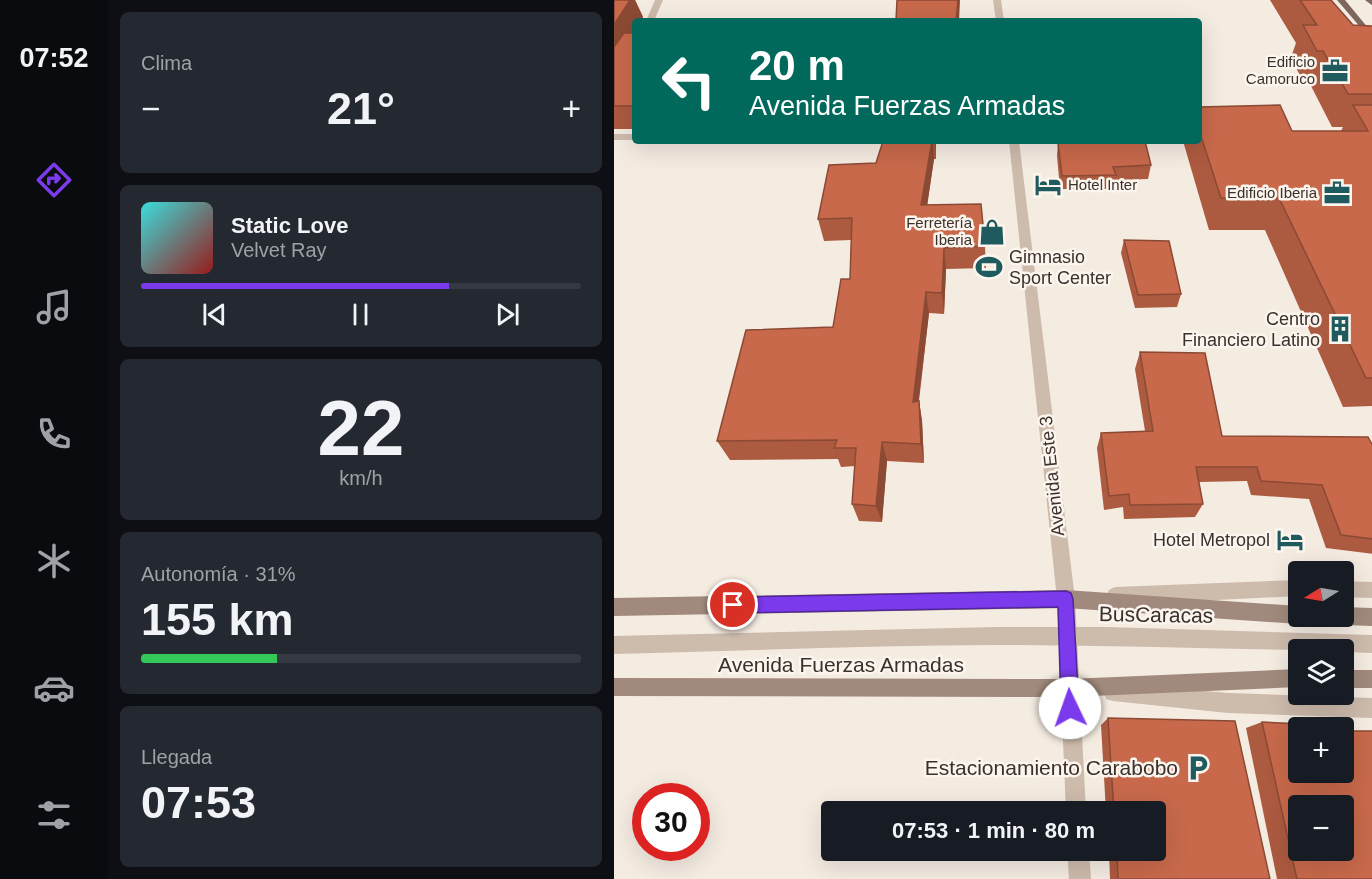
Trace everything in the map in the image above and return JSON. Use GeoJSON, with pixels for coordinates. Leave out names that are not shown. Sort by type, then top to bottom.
{"type":"FeatureCollection","features":[{"type":"Feature","properties":{"kind":"main road"},"geometry":{"type":"LineString","coordinates":[[1341,0],[1373,40]]}},
{"type":"Feature","properties":{"kind":"main road"},"geometry":{"type":"LineString","coordinates":[[1369,0],[1373,4]]}},
{"type":"Feature","properties":{"kind":"main road"},"geometry":{"type":"LineString","coordinates":[[614,607],[1066,599],[1288,615]]}},
{"type":"Feature","properties":{"kind":"main road"},"geometry":{"type":"LineString","coordinates":[[1354,616],[1373,617]]}},
{"type":"Feature","properties":{"kind":"main road","name":"Avenida Fuerzas Armadas"},"geometry":{"type":"LineString","coordinates":[[614,687],[1069,688],[1288,678]]}},
{"type":"Feature","properties":{"kind":"main road"},"geometry":{"type":"LineString","coordinates":[[1354,679],[1373,680]]}},
{"type":"Feature","properties":{"kind":"street"},"geometry":{"type":"LineString","coordinates":[[651,18],[659,0]]}},
{"type":"Feature","properties":{"kind":"street"},"geometry":{"type":"LineString","coordinates":[[997,0],[1000,18]]}},
{"type":"Feature","properties":{"kind":"street"},"geometry":{"type":"LineString","coordinates":[[614,137],[632,137]]}},
{"type":"Feature","properties":{"kind":"street","name":"Avenida Este 3"},"geometry":{"type":"LineString","coordinates":[[1014,144],[1066,599],[1075,801]]}},
{"type":"Feature","properties":{"kind":"street"},"geometry":{"type":"LineString","coordinates":[[1066,599],[1288,588]]}},
{"type":"Feature","properties":{"kind":"street"},"geometry":{"type":"LineString","coordinates":[[1354,589],[1373,590]]}},
{"type":"Feature","properties":{"kind":"street","name":"BusCaracas"},"geometry":{"type":"LineString","coordinates":[[614,645],[1066,636],[1373,644]]}},
{"type":"Feature","properties":{"kind":"street"},"geometry":{"type":"LineString","coordinates":[[1069,688],[1229,712],[1373,708]]}},
{"type":"Feature","properties":{"kind":"street"},"geometry":{"type":"LineString","coordinates":[[1079,861],[1080,879]]}},
{"type":"Feature","properties":{"kind":"building"},"geometry":{"type":"Polygon","coordinates":[[[614,0],[630,0],[614,25],[614,0]]]}},
{"type":"Feature","properties":{"kind":"building"},"geometry":{"type":"Polygon","coordinates":[[[897,0],[958,0],[956,18],[896,18],[897,0]]]}},
{"type":"Feature","properties":{"kind":"building"},"geometry":{"type":"Polygon","coordinates":[[[1300,0],[1331,0],[1353,25],[1373,26],[1373,94],[1348,94],[1323,51],[1317,51],[1303,25],[1317,25],[1300,0]]]}},
{"type":"Feature","properties":{"kind":"building"},"geometry":{"type":"Polygon","coordinates":[[[624,33],[632,33],[632,106],[614,106],[614,47],[624,33]]]}},
{"type":"Feature","properties":{"kind":"building"},"geometry":{"type":"Polygon","coordinates":[[[1280,105],[1292,131],[1368,131],[1353,105],[1373,105],[1373,378],[1366,378],[1279,198],[1221,198],[1202,139],[1202,107],[1280,105]]]}},
{"type":"Feature","properties":{"kind":"building"},"geometry":{"type":"Polygon","coordinates":[[[882,144],[931,144],[921,205],[981,204],[985,246],[944,248],[942,293],[926,292],[913,402],[919,401],[921,444],[882,442],[876,506],[852,504],[856,448],[834,448],[837,440],[717,441],[746,330],[833,327],[841,279],[850,279],[852,218],[818,219],[829,165],[876,163],[882,144]]]}},
{"type":"Feature","properties":{"kind":"building"},"geometry":{"type":"Polygon","coordinates":[[[1058,144],[1146,144],[1151,165],[1113,167],[1116,175],[1062,176],[1058,144]]]}},
{"type":"Feature","properties":{"kind":"building"},"geometry":{"type":"Polygon","coordinates":[[[1124,240],[1169,241],[1181,294],[1138,295],[1124,240]]]}},
{"type":"Feature","properties":{"kind":"building"},"geometry":{"type":"Polygon","coordinates":[[[1140,352],[1205,353],[1222,436],[1368,437],[1373,446],[1373,539],[1341,535],[1322,485],[1261,481],[1257,467],[1196,467],[1203,504],[1130,505],[1129,494],[1109,496],[1101,433],[1153,431],[1140,352]]]}},
{"type":"Feature","properties":{"kind":"building","name":"Estacionamiento Carabobo"},"geometry":{"type":"Polygon","coordinates":[[[1108,718],[1235,721],[1270,879],[1118,879],[1117,861],[1166,861],[1166,801],[1113,801],[1108,718]]]}},
{"type":"Feature","properties":{"kind":"building"},"geometry":{"type":"Polygon","coordinates":[[[1262,722],[1288,723],[1288,783],[1354,783],[1354,731],[1373,731],[1373,879],[1297,879],[1293,861],[1354,861],[1354,795],[1288,795],[1288,839],[1262,722]]]}},
{"type":"Feature","properties":{"kind":"place","name":"Edificio Camoruco"},"geometry":{"type":"Point","coordinates":[1335,71]}},
{"type":"Feature","properties":{"kind":"place","name":"Hotel Inter"},"geometry":{"type":"Point","coordinates":[1048,185]}},
{"type":"Feature","properties":{"kind":"place","name":"Edificio Iberia"},"geometry":{"type":"Point","coordinates":[1337,193]}},
{"type":"Feature","properties":{"kind":"place","name":"Ferretería Iberia"},"geometry":{"type":"Point","coordinates":[992,232]}},
{"type":"Feature","properties":{"kind":"place","name":"Gimnasio Sport Center"},"geometry":{"type":"Point","coordinates":[989,267]}},
{"type":"Feature","properties":{"kind":"place","name":"Centro Financiero Latino"},"geometry":{"type":"Point","coordinates":[1340,329]}},
{"type":"Feature","properties":{"kind":"place","name":"Hotel Metropol"},"geometry":{"type":"Point","coordinates":[1290,540]}},
{"type":"Feature","properties":{"kind":"place","name":"Estacionamiento Carabobo"},"geometry":{"type":"Point","coordinates":[1198,768]}},
{"type":"Feature","properties":{"kind":"route"},"geometry":{"type":"LineString","coordinates":[[733,605],[1066,599],[1070,708]]}}]}
